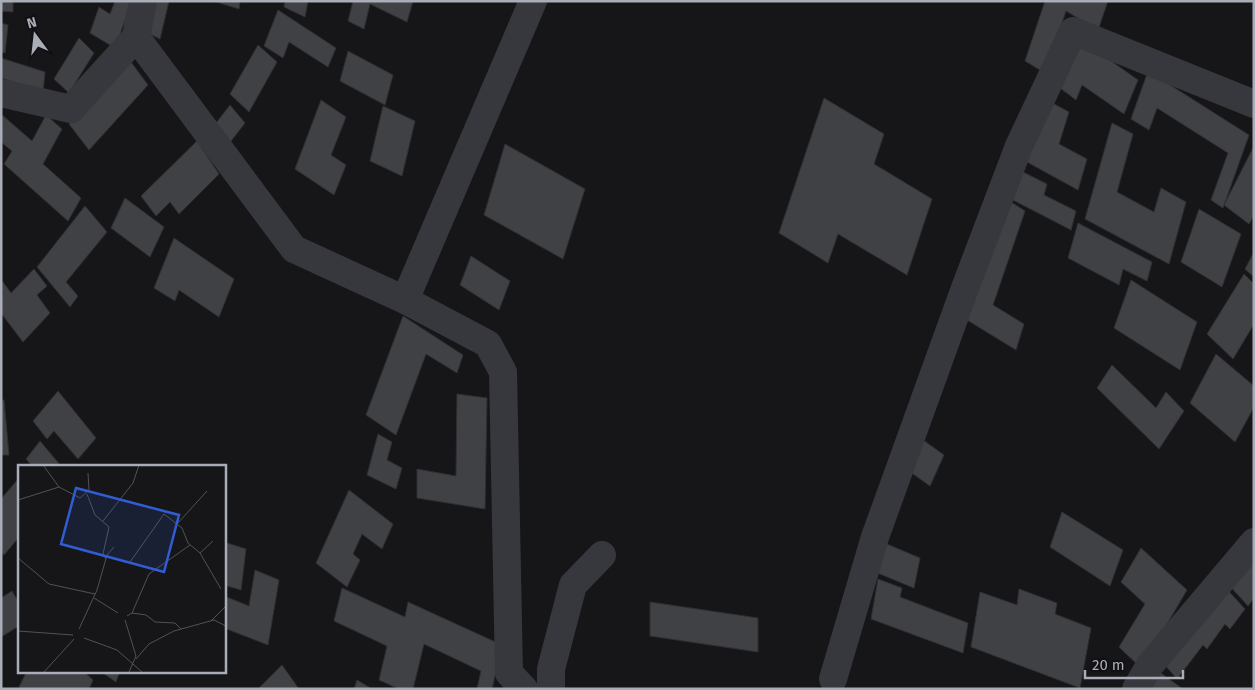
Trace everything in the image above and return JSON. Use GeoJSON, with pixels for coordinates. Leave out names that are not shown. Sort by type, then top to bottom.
{"type":"FeatureCollection","features":[{"type":"Feature","properties":{"kind":"street"},"geometry":{"type":"LineString","coordinates":[[1,93],[71,109],[136,36],[143,1]]}},
{"type":"Feature","properties":{"kind":"street"},"geometry":{"type":"LineString","coordinates":[[405,300],[533,1]]}},
{"type":"Feature","properties":{"kind":"street"},"geometry":{"type":"LineString","coordinates":[[834,679],[874,537],[968,279],[1019,146],[1073,31],[1253,103]]}},
{"type":"Feature","properties":{"kind":"street"},"geometry":{"type":"LineString","coordinates":[[136,36],[294,249],[405,300],[488,344],[503,372],[509,673],[524,689]]}},
{"type":"Feature","properties":{"kind":"street"},"geometry":{"type":"LineString","coordinates":[[1136,689],[1150,665],[1254,542]]}},
{"type":"Feature","properties":{"kind":"street"},"geometry":{"type":"LineString","coordinates":[[551,689],[552,669],[574,585],[602,555]]}},
{"type":"Feature","properties":{"kind":"building"},"geometry":{"type":"Polygon","coordinates":[[[1,1],[13,1],[13,12],[1,11],[1,1]]]}},
{"type":"Feature","properties":{"kind":"building"},"geometry":{"type":"Polygon","coordinates":[[[115,1],[132,1],[115,48],[90,33],[99,7],[110,14],[115,1]]]}},
{"type":"Feature","properties":{"kind":"building"},"geometry":{"type":"Polygon","coordinates":[[[149,1],[169,1],[160,39],[142,30],[149,1]]]}},
{"type":"Feature","properties":{"kind":"building"},"geometry":{"type":"Polygon","coordinates":[[[213,1],[240,1],[239,9],[213,1]]]}},
{"type":"Feature","properties":{"kind":"building"},"geometry":{"type":"Polygon","coordinates":[[[285,1],[308,1],[305,17],[284,7],[285,1]]]}},
{"type":"Feature","properties":{"kind":"building"},"geometry":{"type":"Polygon","coordinates":[[[353,1],[413,1],[407,22],[370,4],[364,29],[348,21],[353,1]]]}},
{"type":"Feature","properties":{"kind":"building"},"geometry":{"type":"Polygon","coordinates":[[[1045,1],[1108,1],[1098,30],[1066,11],[1045,73],[1025,61],[1045,1]]]}},
{"type":"Feature","properties":{"kind":"building"},"geometry":{"type":"Polygon","coordinates":[[[278,10],[336,48],[328,67],[289,42],[283,58],[264,46],[278,10]]]}},
{"type":"Feature","properties":{"kind":"building"},"geometry":{"type":"Polygon","coordinates":[[[1,23],[8,25],[5,53],[1,52],[1,23]]]}},
{"type":"Feature","properties":{"kind":"building"},"geometry":{"type":"Polygon","coordinates":[[[1077,37],[1138,80],[1124,114],[1082,85],[1076,100],[1056,85],[1077,37]]]}},
{"type":"Feature","properties":{"kind":"building"},"geometry":{"type":"Polygon","coordinates":[[[79,38],[94,53],[69,93],[54,79],[79,38]]]}},
{"type":"Feature","properties":{"kind":"building"},"geometry":{"type":"Polygon","coordinates":[[[258,45],[277,62],[249,112],[230,94],[258,45]]]}},
{"type":"Feature","properties":{"kind":"building"},"geometry":{"type":"Polygon","coordinates":[[[348,51],[393,75],[385,105],[340,81],[348,51]]]}},
{"type":"Feature","properties":{"kind":"building"},"geometry":{"type":"Polygon","coordinates":[[[1,58],[45,72],[43,92],[1,78],[1,58]]]}},
{"type":"Feature","properties":{"kind":"building"},"geometry":{"type":"Polygon","coordinates":[[[128,58],[148,85],[89,150],[69,124],[128,58]]]}},
{"type":"Feature","properties":{"kind":"building"},"geometry":{"type":"Polygon","coordinates":[[[1148,71],[1249,135],[1223,208],[1211,200],[1228,153],[1157,108],[1149,130],[1131,119],[1148,71]]]}},
{"type":"Feature","properties":{"kind":"building"},"geometry":{"type":"Polygon","coordinates":[[[824,98],[884,134],[874,164],[932,199],[907,275],[838,234],[828,263],[779,233],[824,98]]]}},
{"type":"Feature","properties":{"kind":"building"},"geometry":{"type":"Polygon","coordinates":[[[1045,99],[1069,112],[1059,144],[1087,159],[1078,190],[1027,162],[1045,99]]]}},
{"type":"Feature","properties":{"kind":"building"},"geometry":{"type":"Polygon","coordinates":[[[321,100],[346,117],[331,155],[346,165],[334,195],[295,169],[321,100]]]}},
{"type":"Feature","properties":{"kind":"building"},"geometry":{"type":"Polygon","coordinates":[[[230,105],[245,123],[228,145],[213,127],[230,105]]]}},
{"type":"Feature","properties":{"kind":"building"},"geometry":{"type":"Polygon","coordinates":[[[383,106],[415,121],[402,176],[370,161],[383,106]]]}},
{"type":"Feature","properties":{"kind":"building"},"geometry":{"type":"Polygon","coordinates":[[[1,114],[32,141],[46,115],[62,129],[43,164],[81,198],[68,221],[4,164],[12,151],[1,142],[1,114]]]}},
{"type":"Feature","properties":{"kind":"building"},"geometry":{"type":"Polygon","coordinates":[[[1112,123],[1133,134],[1117,192],[1154,212],[1161,188],[1186,202],[1169,264],[1085,219],[1112,123]]]}},
{"type":"Feature","properties":{"kind":"building"},"geometry":{"type":"Polygon","coordinates":[[[197,141],[219,174],[179,214],[170,202],[156,216],[141,196],[197,141]]]}},
{"type":"Feature","properties":{"kind":"building"},"geometry":{"type":"Polygon","coordinates":[[[505,144],[585,189],[563,259],[484,215],[505,144]]]}},
{"type":"Feature","properties":{"kind":"building"},"geometry":{"type":"Polygon","coordinates":[[[1254,146],[1254,215],[1249,224],[1224,205],[1254,146]]]}},
{"type":"Feature","properties":{"kind":"building"},"geometry":{"type":"Polygon","coordinates":[[[1017,169],[1047,184],[1044,195],[1076,211],[1071,230],[1009,198],[1017,169]]]}},
{"type":"Feature","properties":{"kind":"building"},"geometry":{"type":"Polygon","coordinates":[[[125,198],[164,227],[150,257],[111,228],[125,198]]]}},
{"type":"Feature","properties":{"kind":"building"},"geometry":{"type":"Polygon","coordinates":[[[1008,200],[1025,211],[993,305],[1024,324],[1016,350],[967,320],[1008,200]]]}},
{"type":"Feature","properties":{"kind":"building"},"geometry":{"type":"Polygon","coordinates":[[[85,206],[107,232],[66,282],[78,296],[70,307],[37,267],[85,206]]]}},
{"type":"Feature","properties":{"kind":"building"},"geometry":{"type":"Polygon","coordinates":[[[1199,209],[1241,234],[1222,287],[1181,262],[1199,209]]]}},
{"type":"Feature","properties":{"kind":"building"},"geometry":{"type":"Polygon","coordinates":[[[1078,223],[1152,262],[1147,281],[1123,269],[1119,285],[1068,258],[1078,223]]]}},
{"type":"Feature","properties":{"kind":"building"},"geometry":{"type":"Polygon","coordinates":[[[174,238],[234,279],[219,317],[179,290],[175,301],[154,288],[174,238]]]}},
{"type":"Feature","properties":{"kind":"building"},"geometry":{"type":"Polygon","coordinates":[[[1254,252],[1254,277],[1245,269],[1254,252]]]}},
{"type":"Feature","properties":{"kind":"building"},"geometry":{"type":"Polygon","coordinates":[[[471,256],[510,281],[499,310],[460,285],[471,256]]]}},
{"type":"Feature","properties":{"kind":"building"},"geometry":{"type":"Polygon","coordinates":[[[34,269],[47,286],[37,295],[50,313],[23,342],[1,313],[1,283],[3,282],[11,293],[34,269]]]}},
{"type":"Feature","properties":{"kind":"building"},"geometry":{"type":"Polygon","coordinates":[[[1244,274],[1254,284],[1254,324],[1233,359],[1207,334],[1244,274]]]}},
{"type":"Feature","properties":{"kind":"building"},"geometry":{"type":"Polygon","coordinates":[[[1131,280],[1197,322],[1180,370],[1114,328],[1131,280]]]}},
{"type":"Feature","properties":{"kind":"building"},"geometry":{"type":"Polygon","coordinates":[[[403,316],[463,355],[457,373],[426,354],[396,435],[366,415],[403,316]]]}},
{"type":"Feature","properties":{"kind":"building"},"geometry":{"type":"Polygon","coordinates":[[[1216,354],[1254,386],[1254,407],[1235,442],[1190,403],[1216,354]]]}},
{"type":"Feature","properties":{"kind":"building"},"geometry":{"type":"Polygon","coordinates":[[[1112,365],[1156,408],[1166,392],[1184,411],[1159,449],[1097,388],[1112,365]]]}},
{"type":"Feature","properties":{"kind":"building"},"geometry":{"type":"Polygon","coordinates":[[[58,391],[96,438],[78,459],[54,431],[47,439],[33,421],[58,391]]]}},
{"type":"Feature","properties":{"kind":"building"},"geometry":{"type":"Polygon","coordinates":[[[457,394],[487,398],[485,509],[417,498],[417,469],[456,476],[457,394]]]}},
{"type":"Feature","properties":{"kind":"building"},"geometry":{"type":"Polygon","coordinates":[[[1,400],[4,400],[9,455],[1,455],[1,400]]]}},
{"type":"Feature","properties":{"kind":"building"},"geometry":{"type":"Polygon","coordinates":[[[378,434],[392,442],[387,460],[402,468],[396,489],[367,475],[378,434]]]}},
{"type":"Feature","properties":{"kind":"building"},"geometry":{"type":"Polygon","coordinates":[[[923,440],[944,455],[930,486],[909,471],[923,440]]]}},
{"type":"Feature","properties":{"kind":"building"},"geometry":{"type":"Polygon","coordinates":[[[40,441],[60,465],[31,465],[26,459],[40,441]]]}},
{"type":"Feature","properties":{"kind":"building"},"geometry":{"type":"Polygon","coordinates":[[[18,479],[18,538],[4,555],[1,551],[1,499],[18,479]]]}},
{"type":"Feature","properties":{"kind":"building"},"geometry":{"type":"Polygon","coordinates":[[[349,490],[393,524],[382,549],[362,534],[353,554],[360,560],[347,587],[316,563],[349,490]]]}},
{"type":"Feature","properties":{"kind":"building"},"geometry":{"type":"Polygon","coordinates":[[[1062,512],[1123,550],[1110,586],[1050,547],[1062,512]]]}},
{"type":"Feature","properties":{"kind":"building"},"geometry":{"type":"Polygon","coordinates":[[[225,542],[246,549],[241,590],[225,585],[225,542]]]}},
{"type":"Feature","properties":{"kind":"building"},"geometry":{"type":"Polygon","coordinates":[[[882,542],[920,558],[914,588],[875,572],[882,542]]]}},
{"type":"Feature","properties":{"kind":"building"},"geometry":{"type":"Polygon","coordinates":[[[1141,548],[1187,590],[1141,668],[1119,647],[1145,604],[1121,582],[1141,548]]]}},
{"type":"Feature","properties":{"kind":"building"},"geometry":{"type":"Polygon","coordinates":[[[1254,550],[1254,598],[1248,606],[1228,584],[1254,550]]]}},
{"type":"Feature","properties":{"kind":"building"},"geometry":{"type":"Polygon","coordinates":[[[255,570],[279,580],[268,645],[225,628],[225,596],[249,606],[255,570]]]}},
{"type":"Feature","properties":{"kind":"building"},"geometry":{"type":"Polygon","coordinates":[[[878,579],[902,588],[900,597],[968,623],[963,653],[871,619],[878,579]]]}},
{"type":"Feature","properties":{"kind":"building"},"geometry":{"type":"Polygon","coordinates":[[[1223,585],[1245,609],[1230,629],[1225,624],[1207,649],[1203,645],[1177,679],[1164,664],[1223,585]]]}},
{"type":"Feature","properties":{"kind":"building"},"geometry":{"type":"Polygon","coordinates":[[[342,588],[405,617],[408,602],[502,645],[492,689],[477,689],[481,671],[424,644],[413,689],[399,689],[379,680],[387,646],[334,621],[342,588]]]}},
{"type":"Feature","properties":{"kind":"building"},"geometry":{"type":"Polygon","coordinates":[[[1019,589],[1057,603],[1055,614],[1091,628],[1080,688],[971,647],[980,592],[1017,605],[1019,589]]]}},
{"type":"Feature","properties":{"kind":"building"},"geometry":{"type":"Polygon","coordinates":[[[12,591],[18,601],[18,627],[1,637],[1,598],[12,591]]]}},
{"type":"Feature","properties":{"kind":"building"},"geometry":{"type":"Polygon","coordinates":[[[650,602],[758,618],[758,652],[650,636],[650,602]]]}},
{"type":"Feature","properties":{"kind":"building"},"geometry":{"type":"Polygon","coordinates":[[[282,665],[299,689],[258,689],[282,665]]]}},
{"type":"Feature","properties":{"kind":"building"},"geometry":{"type":"Polygon","coordinates":[[[1155,669],[1183,689],[1148,689],[1155,669]]]}},
{"type":"Feature","properties":{"kind":"building"},"geometry":{"type":"Polygon","coordinates":[[[26,672],[84,672],[93,680],[89,689],[21,689],[19,687],[26,672]]]}},
{"type":"Feature","properties":{"kind":"building"},"geometry":{"type":"Polygon","coordinates":[[[104,672],[120,672],[116,682],[104,672]]]}},
{"type":"Feature","properties":{"kind":"building"},"geometry":{"type":"Polygon","coordinates":[[[357,680],[372,689],[354,689],[357,680]]]}}]}
